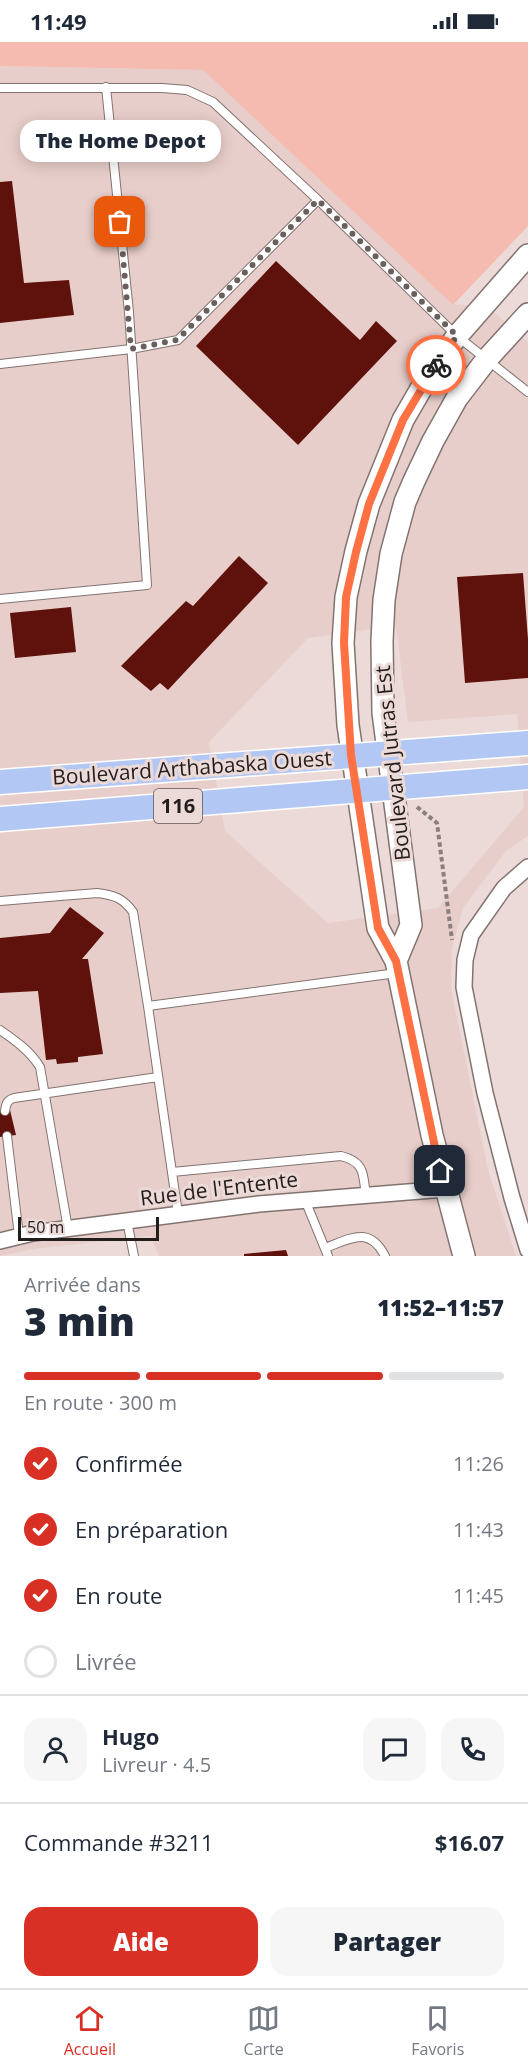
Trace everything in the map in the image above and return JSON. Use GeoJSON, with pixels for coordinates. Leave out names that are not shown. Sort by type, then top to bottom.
{"type":"FeatureCollection","features":[{"type":"Feature","properties":{"kind":"main road","name":"Boulevard Jutras Est"},"geometry":{"type":"LineString","coordinates":[[464,1256],[444,1189],[398,967],[378,928],[351,755],[344,643],[346,597],[369,504],[403,420],[429,375],[457,336],[528,255]]}},
{"type":"Feature","properties":{"kind":"main road","name":"Boulevard Jutras Est"},"geometry":{"type":"LineString","coordinates":[[398,967],[411,925],[383,713],[384,600],[391,554],[405,502],[432,441],[457,398],[528,314]]}},
{"type":"Feature","properties":{"kind":"main road","name":"Boulevard Arthabaska Ouest"},"geometry":{"type":"LineString","coordinates":[[0,782],[528,743]]}},
{"type":"Feature","properties":{"kind":"main road","name":"Boulevard Arthabaska Ouest"},"geometry":{"type":"LineString","coordinates":[[0,819],[528,777]]}},
{"type":"Feature","properties":{"kind":"street"},"geometry":{"type":"LineString","coordinates":[[528,867],[504,888],[471,935],[465,960],[464,987],[485,1093],[528,1250]]}},
{"type":"Feature","properties":{"kind":"street","name":"Rue de l'Entente"},"geometry":{"type":"LineString","coordinates":[[0,1241],[19,1236],[178,1214],[305,1200],[444,1189]]}},
{"type":"Feature","properties":{"kind":"lane"},"geometry":{"type":"LineString","coordinates":[[0,88],[106,87],[187,90],[213,102],[318,200],[457,336],[528,392]]}},
{"type":"Feature","properties":{"kind":"lane"},"geometry":{"type":"LineString","coordinates":[[0,599],[147,585],[131,349],[106,87]]}},
{"type":"Feature","properties":{"kind":"lane"},"geometry":{"type":"LineString","coordinates":[[0,364],[131,349],[177,340],[318,200]]}},
{"type":"Feature","properties":{"kind":"lane"},"geometry":{"type":"LineString","coordinates":[[0,901],[97,893],[113,895],[125,901],[133,912],[178,1214]]}},
{"type":"Feature","properties":{"kind":"lane"},"geometry":{"type":"LineString","coordinates":[[148,1006],[398,967]]}},
{"type":"Feature","properties":{"kind":"lane"},"geometry":{"type":"LineString","coordinates":[[0,1030],[25,1048],[40,1067],[68,1229]]}},
{"type":"Feature","properties":{"kind":"lane"},"geometry":{"type":"LineString","coordinates":[[5,1111],[9,1100],[158,1077]]}},
{"type":"Feature","properties":{"kind":"lane"},"geometry":{"type":"LineString","coordinates":[[8,1136],[19,1236]]}},
{"type":"Feature","properties":{"kind":"lane"},"geometry":{"type":"LineString","coordinates":[[172,1172],[340,1156],[357,1163],[362,1171],[366,1196]]}},
{"type":"Feature","properties":{"kind":"lane"},"geometry":{"type":"LineString","coordinates":[[305,1200],[326,1252],[361,1236],[374,1240],[385,1256]]}},
{"type":"Feature","properties":{"kind":"lane"},"geometry":{"type":"LineString","coordinates":[[128,1221],[134,1256]]}},
{"type":"Feature","properties":{"kind":"path"},"geometry":{"type":"LineString","coordinates":[[393,788],[437,824],[453,949]]}},
{"type":"Feature","properties":{"kind":"shaded area"},"geometry":{"type":"Polygon","coordinates":[[[0,42],[528,42],[528,226],[453,305],[203,70],[0,66],[0,42]]]}},
{"type":"Feature","properties":{"kind":"shaded area"},"geometry":{"type":"Polygon","coordinates":[[[0,66],[203,70],[453,304],[473,306],[482,302],[528,342],[528,836],[506,851],[463,908],[452,948],[451,989],[488,1170],[516,1256],[159,1256],[151,1236],[33,1249],[0,1256],[0,66]],[[396,626],[308,638],[209,742],[225,831],[328,923],[438,908],[524,807],[517,714],[408,722],[396,626]]]}},
{"type":"Feature","properties":{"kind":"building"},"geometry":{"type":"Polygon","coordinates":[[[12,181],[24,283],[69,280],[74,315],[0,323],[0,182],[12,181]]]}},
{"type":"Feature","properties":{"kind":"building"},"geometry":{"type":"Polygon","coordinates":[[[276,261],[360,340],[376,321],[397,341],[298,445],[196,346],[276,261]]]}},
{"type":"Feature","properties":{"kind":"building"},"geometry":{"type":"Polygon","coordinates":[[[239,556],[268,583],[168,690],[160,683],[151,691],[121,666],[186,601],[193,606],[239,556]]]}},
{"type":"Feature","properties":{"kind":"building"},"geometry":{"type":"Polygon","coordinates":[[[523,573],[528,639],[528,678],[465,683],[457,577],[523,573]]]}},
{"type":"Feature","properties":{"kind":"building"},"geometry":{"type":"Polygon","coordinates":[[[71,607],[76,652],[15,658],[10,613],[71,607]]]}},
{"type":"Feature","properties":{"kind":"building"},"geometry":{"type":"Polygon","coordinates":[[[70,907],[104,933],[82,959],[88,959],[103,1054],[78,1057],[78,1062],[57,1064],[56,1059],[46,1060],[38,991],[0,993],[0,938],[50,933],[70,907]]]}},
{"type":"Feature","properties":{"kind":"building"},"geometry":{"type":"Polygon","coordinates":[[[10,1110],[16,1135],[0,1137],[0,1111],[10,1110]]]}},
{"type":"Feature","properties":{"kind":"building"},"geometry":{"type":"Polygon","coordinates":[[[286,1250],[288,1256],[244,1256],[244,1254],[286,1250]]]}},
{"type":"Feature","properties":{"kind":"way so far"},"geometry":{"type":"LineString","coordinates":[[120,222],[131,349],[177,340],[318,200],[457,336],[436,365]]}},
{"type":"Feature","properties":{"kind":"place","name":"The Home Depot"},"geometry":{"type":"Point","coordinates":[120,222]}},
{"type":"Feature","properties":{"kind":"route"},"geometry":{"type":"LineString","coordinates":[[436,365],[403,420],[369,504],[346,597],[344,643],[351,755],[378,928],[396,961],[440,1171]]}}]}
